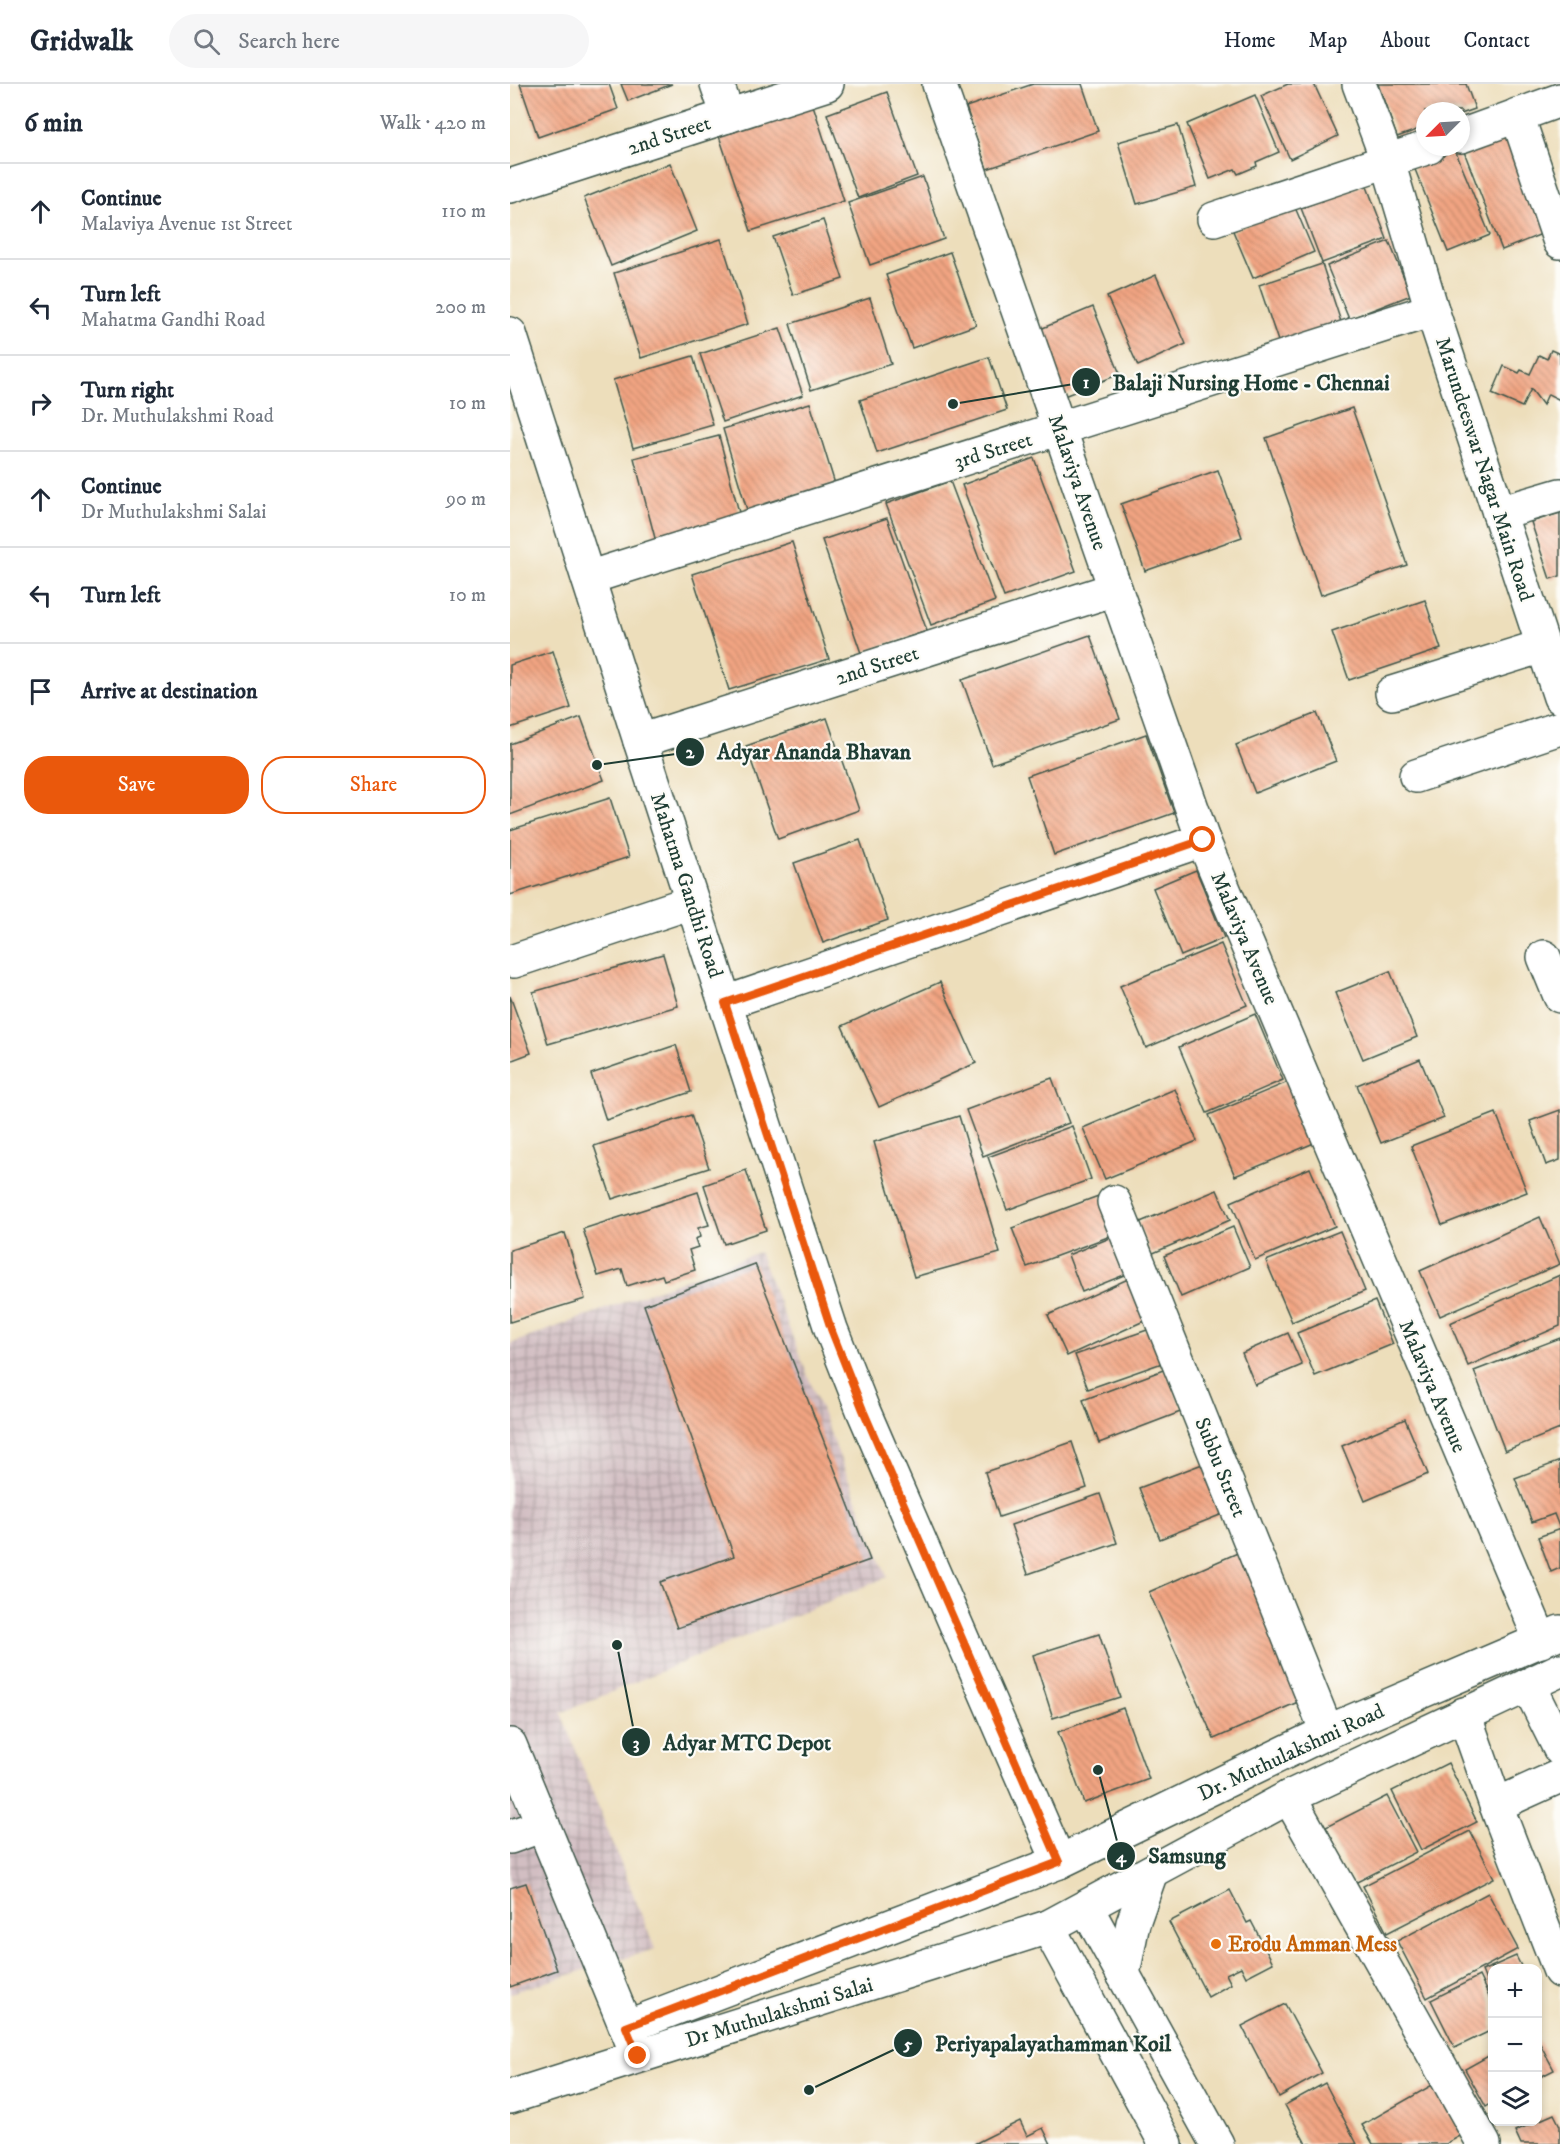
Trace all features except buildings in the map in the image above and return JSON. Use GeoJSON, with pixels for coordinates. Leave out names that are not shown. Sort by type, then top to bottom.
{"type":"FeatureCollection","features":[{"type":"Feature","properties":{"kind":"street"},"geometry":{"type":"LineString","coordinates":[[717,84],[728,116]]}},
{"type":"Feature","properties":{"kind":"street","name":"2nd Street"},"geometry":{"type":"LineString","coordinates":[[510,186],[827,84]]}},
{"type":"Feature","properties":{"kind":"street","name":"Malaviya Avenue"},"geometry":{"type":"LineString","coordinates":[[939,84],[1203,840],[1551,1637]]}},
{"type":"Feature","properties":{"kind":"street","name":"Marundeeswar Nagar Main Road"},"geometry":{"type":"LineString","coordinates":[[1359,84],[1388,162],[1432,310],[1560,697]]}},
{"type":"Feature","properties":{"kind":"street"},"geometry":{"type":"LineString","coordinates":[[1470,133],[1560,100]]}},
{"type":"Feature","properties":{"kind":"street"},"geometry":{"type":"LineString","coordinates":[[1517,116],[1560,242]]}},
{"type":"Feature","properties":{"kind":"street"},"geometry":{"type":"LineString","coordinates":[[1214,219],[1416,152]]}},
{"type":"Feature","properties":{"kind":"street","name":"3rd Street"},"geometry":{"type":"LineString","coordinates":[[588,578],[1432,310]]}},
{"type":"Feature","properties":{"kind":"street","name":"Mahatma Gandhi Road"},"geometry":{"type":"LineString","coordinates":[[510,334],[831,1329],[863,1410],[1059,1862]]}},
{"type":"Feature","properties":{"kind":"street"},"geometry":{"type":"LineString","coordinates":[[1499,513],[1560,495]]}},
{"type":"Feature","properties":{"kind":"street","name":"2nd Street"},"geometry":{"type":"LineString","coordinates":[[640,741],[1115,589]]}},
{"type":"Feature","properties":{"kind":"street"},"geometry":{"type":"LineString","coordinates":[[1392,693],[1543,646]]}},
{"type":"Feature","properties":{"kind":"street"},"geometry":{"type":"LineString","coordinates":[[1416,776],[1560,728]]}},
{"type":"Feature","properties":{"kind":"street"},"geometry":{"type":"LineString","coordinates":[[725,1003],[1203,840]]}},
{"type":"Feature","properties":{"kind":"street"},"geometry":{"type":"LineString","coordinates":[[514,961],[692,902]]}},
{"type":"Feature","properties":{"kind":"street"},"geometry":{"type":"LineString","coordinates":[[1544,957],[1560,996]]}},
{"type":"Feature","properties":{"kind":"street","name":"Subbu Street"},"geometry":{"type":"LineString","coordinates":[[1114,1202],[1327,1732]]}},
{"type":"Feature","properties":{"kind":"street","name":"Dr. Muthulakshmi Road"},"geometry":{"type":"LineString","coordinates":[[1024,1875],[1059,1862],[1327,1732],[1551,1637]]}},
{"type":"Feature","properties":{"kind":"street","name":"Dr. Muthulakshmi Road"},"geometry":{"type":"LineString","coordinates":[[1048,1927],[1289,1797],[1560,1670]]}},
{"type":"Feature","properties":{"kind":"street"},"geometry":{"type":"LineString","coordinates":[[1528,1684],[1560,1749]]}},
{"type":"Feature","properties":{"kind":"street"},"geometry":{"type":"LineString","coordinates":[[1464,1714],[1496,1805],[1560,1971]]}},
{"type":"Feature","properties":{"kind":"street"},"geometry":{"type":"LineString","coordinates":[[510,1745],[632,2041]]}},
{"type":"Feature","properties":{"kind":"street"},"geometry":{"type":"LineString","coordinates":[[1496,1805],[1560,1776]]}},
{"type":"Feature","properties":{"kind":"street"},"geometry":{"type":"LineString","coordinates":[[1289,1797],[1484,2144]]}},
{"type":"Feature","properties":{"kind":"street"},"geometry":{"type":"LineString","coordinates":[[510,1837],[543,1825]]}},
{"type":"Feature","properties":{"kind":"street"},"geometry":{"type":"LineString","coordinates":[[1123,1974],[1134,1923],[1151,1872]]}},
{"type":"Feature","properties":{"kind":"street","name":"Dr Muthulakshmi Salai"},"geometry":{"type":"LineString","coordinates":[[510,2097],[632,2041],[1024,1875]]}},
{"type":"Feature","properties":{"kind":"street"},"geometry":{"type":"LineString","coordinates":[[1086,1907],[1217,2144]]}},
{"type":"Feature","properties":{"kind":"street"},"geometry":{"type":"LineString","coordinates":[[1048,1927],[1166,2144]]}},
{"type":"Feature","properties":{"kind":"street","name":"Dr Muthulakshmi Salai"},"geometry":{"type":"LineString","coordinates":[[632,2041],[1048,1927]]}},
{"type":"Feature","properties":{"kind":"shaded area"},"geometry":{"type":"Polygon","coordinates":[[[759,1252],[887,1577],[561,1713],[655,1949],[510,1993],[510,1344],[759,1252]]]}},
{"type":"Feature","properties":{"kind":"place","name":"Balaji Nursing Home - Chennai"},"geometry":{"type":"Point","coordinates":[953,404]}},
{"type":"Feature","properties":{"kind":"place","name":"Adyar Ananda Bhavan"},"geometry":{"type":"Point","coordinates":[597,765]}},
{"type":"Feature","properties":{"kind":"place","name":"Adyar MTC Depot"},"geometry":{"type":"Point","coordinates":[617,1645]}},
{"type":"Feature","properties":{"kind":"place","name":"Samsung"},"geometry":{"type":"Point","coordinates":[1098,1770]}},
{"type":"Feature","properties":{"kind":"place","name":"Erodu Amman Mess"},"geometry":{"type":"Point","coordinates":[1216,1944]}},
{"type":"Feature","properties":{"kind":"place","name":"Periyapalayathamman Koil"},"geometry":{"type":"Point","coordinates":[809,2090]}},
{"type":"Feature","properties":{"kind":"route"},"geometry":{"type":"LineString","coordinates":[[638,2056],[626,2027],[1059,1862],[863,1410],[831,1329],[725,1003],[1203,840]]}}]}
